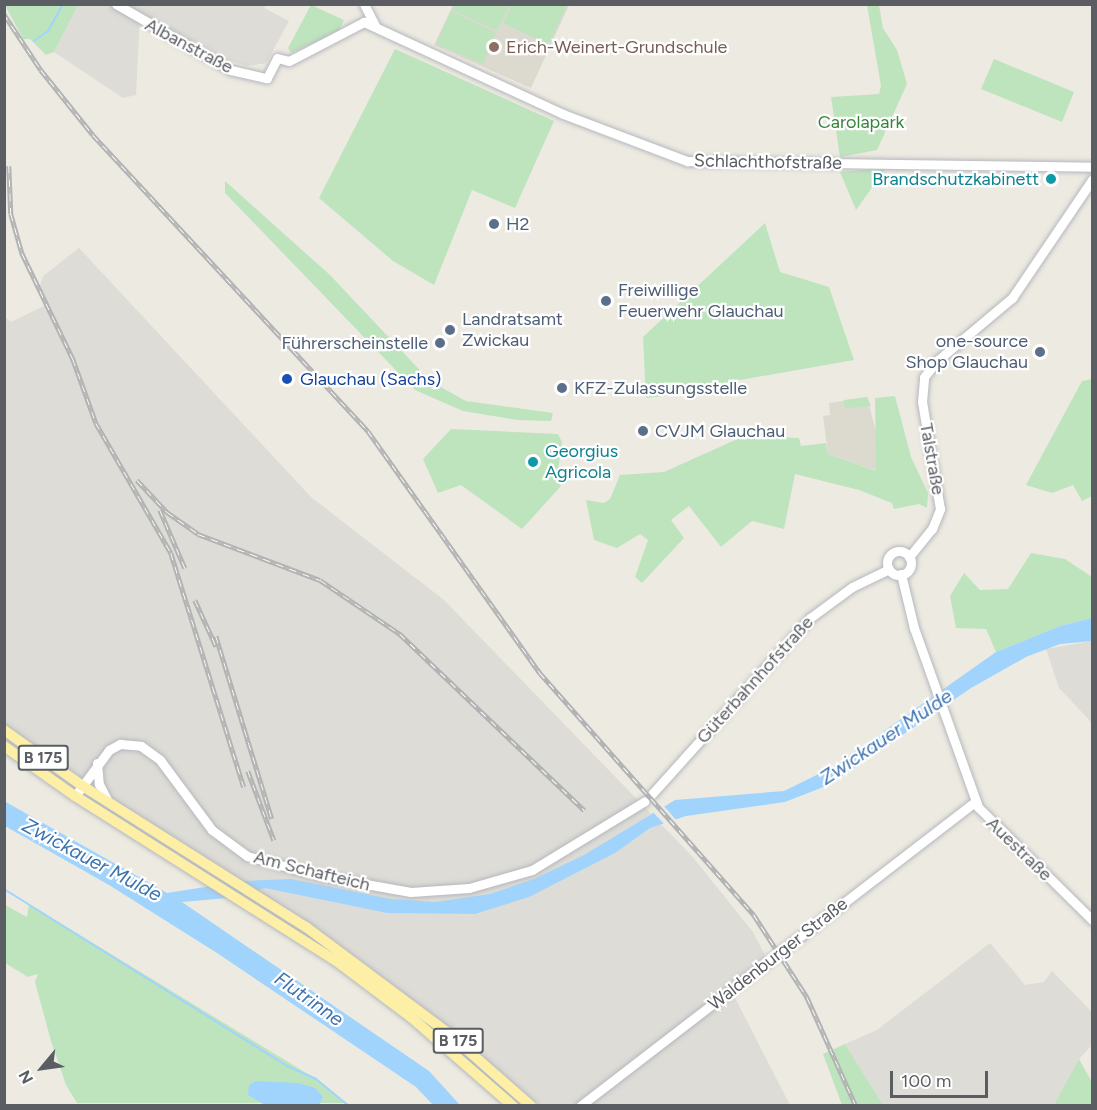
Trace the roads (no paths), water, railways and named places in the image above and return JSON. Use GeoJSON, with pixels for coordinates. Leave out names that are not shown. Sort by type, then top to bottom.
{"type":"FeatureCollection","features":[{"type":"Feature","properties":{"kind":"main road","name":"B 175"},"geometry":{"type":"LineString","coordinates":[[4,730],[225,882],[246,901],[383,994],[513,1106]]}},
{"type":"Feature","properties":{"kind":"main road","name":"B 175"},"geometry":{"type":"LineString","coordinates":[[4,746],[75,796],[225,882],[258,897],[381,982],[531,1106]]}},
{"type":"Feature","properties":{"kind":"street","name":"Albanstraße"},"geometry":{"type":"LineString","coordinates":[[116,4],[231,70],[267,78],[277,58],[289,61],[365,13]]}},
{"type":"Feature","properties":{"kind":"street","name":"Schlachthofstraße"},"geometry":{"type":"LineString","coordinates":[[365,13],[376,27],[563,114],[687,161],[1092,167]]}},
{"type":"Feature","properties":{"kind":"street","name":"Talstraße"},"geometry":{"type":"LineString","coordinates":[[909,556],[932,529],[940,509],[921,388],[924,377],[938,360],[1012,298],[1092,180]]}},
{"type":"Feature","properties":{"kind":"street"},"geometry":{"type":"LineString","coordinates":[[899,551],[909,556],[909,567],[901,574],[889,569],[891,553],[899,551]]}},
{"type":"Feature","properties":{"kind":"street","name":"Güterbahnhofstraße"},"geometry":{"type":"LineString","coordinates":[[648,798],[810,618],[852,587],[889,569]]}},
{"type":"Feature","properties":{"kind":"street","name":"Auestraße"},"geometry":{"type":"LineString","coordinates":[[901,574],[927,665],[975,802],[1092,920]]}},
{"type":"Feature","properties":{"kind":"street","name":"Am Schafteich"},"geometry":{"type":"LineString","coordinates":[[75,796],[97,763],[120,744],[141,746],[160,760],[212,830],[239,851],[321,876],[388,890],[440,892],[501,882],[532,870],[607,826],[648,798]]}},
{"type":"Feature","properties":{"kind":"street"},"geometry":{"type":"LineString","coordinates":[[97,763],[99,784],[108,802]]}},
{"type":"Feature","properties":{"kind":"street","name":"Waldenburger Straße"},"geometry":{"type":"LineString","coordinates":[[581,1105],[975,802]]}},
{"type":"Feature","properties":{"kind":"water"},"geometry":{"type":"Polygon","coordinates":[[[1092,618],[1092,641],[1060,644],[1026,657],[971,688],[831,784],[785,802],[686,816],[650,828],[615,853],[529,897],[475,914],[387,913],[265,888],[228,898],[182,902],[429,1071],[460,1105],[433,1105],[416,1087],[217,953],[109,885],[5,826],[4,801],[167,893],[243,881],[291,879],[391,899],[435,902],[490,894],[534,879],[584,855],[675,800],[784,791],[833,767],[996,652],[1060,626],[1092,618]]]}},
{"type":"Feature","properties":{"kind":"water"},"geometry":{"type":"Polygon","coordinates":[[[256,1081],[298,1083],[315,1088],[323,1097],[319,1105],[263,1104],[248,1095],[249,1085],[256,1081]]]}},
{"type":"Feature","properties":{"kind":"waterway"},"geometry":{"type":"LineString","coordinates":[[34,41],[48,31],[63,4]]}},
{"type":"Feature","properties":{"kind":"waterway"},"geometry":{"type":"LineString","coordinates":[[4,889],[287,1066],[316,1079],[349,1106]]}},
{"type":"Feature","properties":{"kind":"railway"},"geometry":{"type":"LineString","coordinates":[[4,14],[41,70],[93,135],[368,431],[540,673],[754,915],[807,997],[856,1106]]}},
{"type":"Feature","properties":{"kind":"railway"},"geometry":{"type":"LineString","coordinates":[[9,166],[11,214],[22,253],[73,359],[96,423],[171,553],[244,787]]}},
{"type":"Feature","properties":{"kind":"railway"},"geometry":{"type":"LineString","coordinates":[[137,480],[167,512],[198,534],[320,580],[400,634],[584,810]]}},
{"type":"Feature","properties":{"kind":"railway"},"geometry":{"type":"LineString","coordinates":[[160,510],[185,568]]}},
{"type":"Feature","properties":{"kind":"railway"},"geometry":{"type":"LineString","coordinates":[[195,600],[216,646]]}},
{"type":"Feature","properties":{"kind":"railway"},"geometry":{"type":"LineString","coordinates":[[216,636],[272,819]]}},
{"type":"Feature","properties":{"kind":"railway"},"geometry":{"type":"LineString","coordinates":[[248,771],[274,840]]}},
{"type":"Feature","properties":{"kind":"place","name":"Erich-Weinert-Grundschule"},"geometry":{"type":"Point","coordinates":[494,47]}},
{"type":"Feature","properties":{"kind":"place","name":"Brandschutzkabinett"},"geometry":{"type":"Point","coordinates":[1051,179]}},
{"type":"Feature","properties":{"kind":"place","name":"H2"},"geometry":{"type":"Point","coordinates":[494,224]}},
{"type":"Feature","properties":{"kind":"place","name":"Freiwillige Feuerwehr Glauchau"},"geometry":{"type":"Point","coordinates":[606,301]}},
{"type":"Feature","properties":{"kind":"place","name":"Landratsamt Zwickau"},"geometry":{"type":"Point","coordinates":[450,330]}},
{"type":"Feature","properties":{"kind":"place","name":"Führerscheinstelle"},"geometry":{"type":"Point","coordinates":[440,343]}},
{"type":"Feature","properties":{"kind":"place","name":"one-source Shop Glauchau"},"geometry":{"type":"Point","coordinates":[1040,352]}},
{"type":"Feature","properties":{"kind":"place","name":"Glauchau (Sachs)"},"geometry":{"type":"Point","coordinates":[287,379]}},
{"type":"Feature","properties":{"kind":"place","name":"KFZ-Zulassungsstelle"},"geometry":{"type":"Point","coordinates":[562,388]}},
{"type":"Feature","properties":{"kind":"place","name":"CVJM Glauchau"},"geometry":{"type":"Point","coordinates":[643,431]}},
{"type":"Feature","properties":{"kind":"place","name":"Georgius Agricola"},"geometry":{"type":"Point","coordinates":[533,462]}},
{"type":"Feature","properties":{"kind":"park label","name":"Carolapark"},"geometry":{"type":"Point","coordinates":[861,122]}},
{"type":"Feature","properties":{"kind":"water label","name":"Zwickauer Mulde"},"geometry":{"type":"Point","coordinates":[886,737]}},
{"type":"Feature","properties":{"kind":"water label","name":"Zwickauer Mulde"},"geometry":{"type":"Point","coordinates":[92,860]}},
{"type":"Feature","properties":{"kind":"water label","name":"Flutrinne"},"geometry":{"type":"Point","coordinates":[309,999]}}]}
